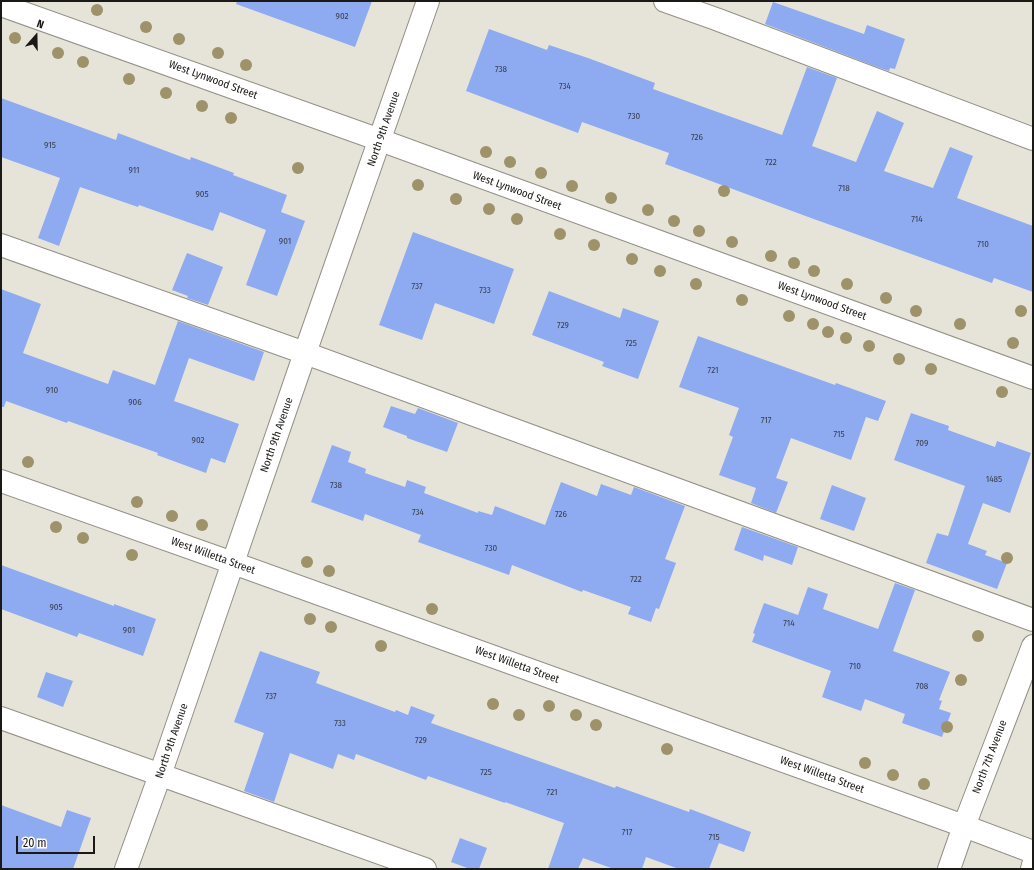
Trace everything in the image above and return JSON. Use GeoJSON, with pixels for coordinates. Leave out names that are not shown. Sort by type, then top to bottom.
{"type":"FeatureCollection","features":[{"type":"Feature","properties":{"kind":"street","name":"North 9th Avenue"},"geometry":{"type":"LineString","coordinates":[[126,869],[160,775],[428,1]]}},
{"type":"Feature","properties":{"kind":"street"},"geometry":{"type":"LineString","coordinates":[[665,1],[1033,139]]}},
{"type":"Feature","properties":{"kind":"street","name":"West Lynwood Street"},"geometry":{"type":"LineString","coordinates":[[1,5],[380,140],[1033,378]]}},
{"type":"Feature","properties":{"kind":"street"},"geometry":{"type":"LineString","coordinates":[[1,245],[305,353],[1033,620]]}},
{"type":"Feature","properties":{"kind":"street","name":"West Willetta Street"},"geometry":{"type":"LineString","coordinates":[[1,481],[233,563],[1033,852]]}},
{"type":"Feature","properties":{"kind":"street","name":"North 7th Avenue"},"geometry":{"type":"LineString","coordinates":[[949,869],[1033,646]]}},
{"type":"Feature","properties":{"kind":"street"},"geometry":{"type":"LineString","coordinates":[[1,718],[425,869]]}},
{"type":"Feature","properties":{"kind":"street"},"geometry":{"type":"LineString","coordinates":[[1032,869],[1033,865]]}},
{"type":"Feature","properties":{"kind":"building"},"geometry":{"type":"Polygon","coordinates":[[[237,1],[372,1],[355,47],[236,4],[237,1]]]}},
{"type":"Feature","properties":{"kind":"building"},"geometry":{"type":"Polygon","coordinates":[[[773,2],[864,34],[867,25],[905,39],[895,69],[890,68],[889,71],[877,67],[765,24],[773,2]]]}},
{"type":"Feature","properties":{"kind":"building"},"geometry":{"type":"Polygon","coordinates":[[[489,29],[547,50],[549,45],[588,58],[655,83],[653,89],[782,135],[807,67],[837,78],[812,146],[856,162],[877,111],[904,123],[884,171],[933,188],[950,147],[973,156],[957,198],[1033,226],[1033,292],[994,278],[992,283],[665,164],[669,153],[582,122],[578,133],[466,91],[489,29]]]}},
{"type":"Feature","properties":{"kind":"building"},"geometry":{"type":"Polygon","coordinates":[[[1,98],[116,140],[118,133],[190,160],[191,157],[234,173],[233,175],[287,195],[281,212],[305,221],[277,296],[246,285],[266,230],[220,212],[213,231],[139,205],[138,207],[80,187],[59,246],[38,238],[60,178],[1,157],[1,98]]]}},
{"type":"Feature","properties":{"kind":"building"},"geometry":{"type":"Polygon","coordinates":[[[413,232],[514,269],[494,324],[435,303],[422,340],[379,325],[413,232]]]}},
{"type":"Feature","properties":{"kind":"building"},"geometry":{"type":"Polygon","coordinates":[[[187,253],[223,267],[208,305],[187,298],[188,296],[172,290],[187,253]]]}},
{"type":"Feature","properties":{"kind":"building"},"geometry":{"type":"Polygon","coordinates":[[[1,289],[41,304],[23,353],[108,384],[113,370],[155,385],[178,321],[264,352],[254,381],[189,358],[174,401],[239,424],[225,463],[211,458],[206,473],[157,455],[158,453],[6,401],[4,407],[1,407],[1,289]]]}},
{"type":"Feature","properties":{"kind":"building"},"geometry":{"type":"Polygon","coordinates":[[[549,291],[620,318],[623,308],[659,321],[638,379],[602,366],[604,362],[532,335],[549,291]]]}},
{"type":"Feature","properties":{"kind":"building"},"geometry":{"type":"Polygon","coordinates":[[[698,336],[835,385],[836,383],[886,401],[878,421],[866,417],[851,460],[791,438],[776,478],[788,482],[776,513],[751,503],[756,488],[719,475],[733,437],[729,435],[739,408],[679,387],[698,336]]]}},
{"type":"Feature","properties":{"kind":"building"},"geometry":{"type":"Polygon","coordinates":[[[391,406],[415,414],[418,408],[458,423],[447,452],[407,438],[407,436],[383,427],[391,406]]]}},
{"type":"Feature","properties":{"kind":"building"},"geometry":{"type":"Polygon","coordinates":[[[911,413],[949,426],[948,430],[995,447],[997,441],[1031,453],[1010,513],[983,503],[968,544],[987,551],[985,555],[1007,563],[997,589],[926,563],[937,533],[948,536],[965,486],[894,460],[911,413]]]}},
{"type":"Feature","properties":{"kind":"building"},"geometry":{"type":"Polygon","coordinates":[[[332,445],[351,452],[348,462],[366,469],[365,473],[405,487],[407,480],[426,487],[424,493],[478,513],[478,511],[492,515],[495,506],[545,525],[561,482],[597,496],[601,484],[631,495],[634,487],[685,506],[665,559],[676,563],[659,609],[656,608],[651,622],[628,614],[631,607],[583,590],[582,592],[512,565],[509,575],[418,542],[421,535],[365,514],[363,521],[311,502],[332,445]]]}},
{"type":"Feature","properties":{"kind":"building"},"geometry":{"type":"Polygon","coordinates":[[[832,485],[866,498],[854,531],[820,519],[832,485]]]}},
{"type":"Feature","properties":{"kind":"building"},"geometry":{"type":"Polygon","coordinates":[[[742,527],[798,547],[792,565],[764,555],[763,561],[734,550],[742,527]]]}},
{"type":"Feature","properties":{"kind":"building"},"geometry":{"type":"Polygon","coordinates":[[[1,565],[114,606],[114,604],[156,619],[143,656],[79,633],[77,637],[1,609],[1,565]]]}},
{"type":"Feature","properties":{"kind":"building"},"geometry":{"type":"Polygon","coordinates":[[[895,583],[915,590],[893,651],[950,672],[939,700],[942,701],[939,709],[951,713],[942,737],[902,723],[905,714],[865,699],[861,711],[822,697],[831,671],[752,642],[755,634],[753,633],[764,603],[798,615],[808,587],[828,594],[823,609],[878,629],[895,583]]]}},
{"type":"Feature","properties":{"kind":"building"},"geometry":{"type":"Polygon","coordinates":[[[260,651],[320,672],[316,683],[395,712],[396,710],[408,715],[411,706],[435,715],[431,723],[615,788],[616,786],[689,812],[690,809],[751,832],[744,852],[719,843],[709,869],[679,869],[646,857],[642,869],[614,869],[583,858],[578,869],[548,869],[564,823],[428,776],[426,780],[356,754],[354,760],[338,754],[333,769],[290,753],[274,802],[244,791],[264,733],[234,722],[260,651]]]}},
{"type":"Feature","properties":{"kind":"building"},"geometry":{"type":"Polygon","coordinates":[[[46,672],[73,681],[63,707],[37,697],[46,672]]]}},
{"type":"Feature","properties":{"kind":"building"},"geometry":{"type":"Polygon","coordinates":[[[1,805],[61,827],[67,810],[91,818],[73,869],[1,869],[1,805]]]}},
{"type":"Feature","properties":{"kind":"building"},"geometry":{"type":"Polygon","coordinates":[[[460,838],[487,848],[479,869],[470,869],[451,862],[460,838]]]}}]}
